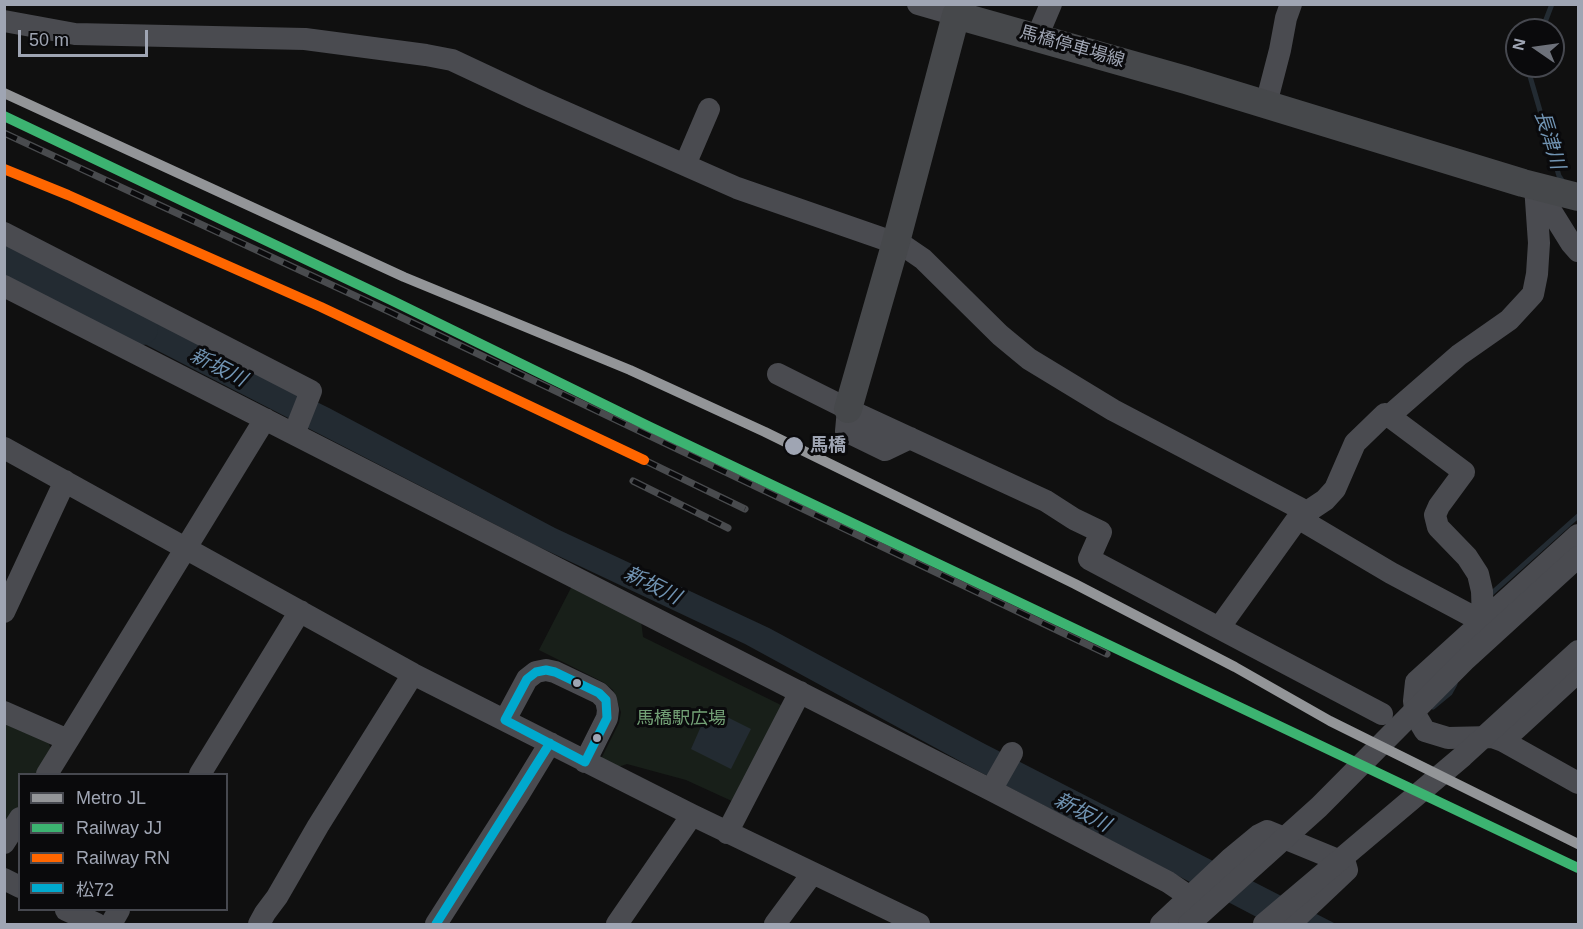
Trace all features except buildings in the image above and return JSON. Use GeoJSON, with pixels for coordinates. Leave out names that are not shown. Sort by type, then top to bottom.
{"type":"FeatureCollection","features":[{"type":"Feature","properties":{"kind":"main road","name":"馬橋停車場線"},"geometry":{"type":"LineString","coordinates":[[956,15],[1266,104],[1558,192]]}},
{"type":"Feature","properties":{"kind":"main road"},"geometry":{"type":"LineString","coordinates":[[848,409],[896,243],[956,15]]}},
{"type":"Feature","properties":{"kind":"street"},"geometry":{"type":"LineString","coordinates":[[918,4],[956,15]]}},
{"type":"Feature","properties":{"kind":"street"},"geometry":{"type":"LineString","coordinates":[[1037,37],[1051,4]]}},
{"type":"Feature","properties":{"kind":"street"},"geometry":{"type":"LineString","coordinates":[[1266,104],[1291,4]]}},
{"type":"Feature","properties":{"kind":"street"},"geometry":{"type":"LineString","coordinates":[[4,21],[75,34],[305,39],[452,60],[737,188],[896,243],[923,259],[1000,335],[1048,371],[1113,410],[1303,515],[1391,573],[1483,622]]}},
{"type":"Feature","properties":{"kind":"street"},"geometry":{"type":"LineString","coordinates":[[685,165],[709,109]]}},
{"type":"Feature","properties":{"kind":"street"},"geometry":{"type":"LineString","coordinates":[[1558,192],[1571,243],[1578,250]]}},
{"type":"Feature","properties":{"kind":"street"},"geometry":{"type":"LineString","coordinates":[[1483,622],[1482,591],[1478,574],[1467,557],[1438,527],[1435,515],[1464,472],[1389,416],[1458,355],[1509,320],[1533,294],[1539,243],[1558,192]]}},
{"type":"Feature","properties":{"kind":"street"},"geometry":{"type":"LineString","coordinates":[[4,233],[311,391],[294,434]]}},
{"type":"Feature","properties":{"kind":"street"},"geometry":{"type":"LineString","coordinates":[[4,286],[991,790],[1167,882],[1190,897]]}},
{"type":"Feature","properties":{"kind":"street"},"geometry":{"type":"LineString","coordinates":[[778,374],[1046,501],[1074,519],[1101,532],[1089,559],[1382,714]]}},
{"type":"Feature","properties":{"kind":"street"},"geometry":{"type":"LineString","coordinates":[[1219,628],[1303,515],[1325,500],[1335,489],[1355,443],[1385,414]]}},
{"type":"Feature","properties":{"kind":"street"},"geometry":{"type":"LineString","coordinates":[[48,773],[265,419]]}},
{"type":"Feature","properties":{"kind":"street"},"geometry":{"type":"LineString","coordinates":[[4,448],[413,674],[727,833],[919,924]]}},
{"type":"Feature","properties":{"kind":"street"},"geometry":{"type":"LineString","coordinates":[[4,612],[65,481]]}},
{"type":"Feature","properties":{"kind":"street"},"geometry":{"type":"LineString","coordinates":[[1578,535],[1416,682],[1414,701],[1416,716],[1433,734],[1459,739],[1482,736],[1503,741],[1578,783]]}},
{"type":"Feature","properties":{"kind":"street"},"geometry":{"type":"LineString","coordinates":[[1189,924],[1319,807],[1466,659],[1578,557]]}},
{"type":"Feature","properties":{"kind":"street"},"geometry":{"type":"LineString","coordinates":[[201,773],[300,611]]}},
{"type":"Feature","properties":{"kind":"street"},"geometry":{"type":"LineString","coordinates":[[1264,924],[1463,756],[1578,651]]}},
{"type":"Feature","properties":{"kind":"street"},"geometry":{"type":"LineString","coordinates":[[505,720],[527,679],[536,672],[546,670],[555,672],[599,693],[606,700],[607,718],[585,762]]}},
{"type":"Feature","properties":{"kind":"street"},"geometry":{"type":"LineString","coordinates":[[1503,741],[1578,672]]}},
{"type":"Feature","properties":{"kind":"street"},"geometry":{"type":"LineString","coordinates":[[259,924],[413,674]]}},
{"type":"Feature","properties":{"kind":"street"},"geometry":{"type":"LineString","coordinates":[[727,833],[800,692]]}},
{"type":"Feature","properties":{"kind":"street"},"geometry":{"type":"LineString","coordinates":[[4,712],[68,740]]}},
{"type":"Feature","properties":{"kind":"street"},"geometry":{"type":"LineString","coordinates":[[436,924],[550,743]]}},
{"type":"Feature","properties":{"kind":"street"},"geometry":{"type":"LineString","coordinates":[[991,790],[1012,753]]}},
{"type":"Feature","properties":{"kind":"street"},"geometry":{"type":"LineString","coordinates":[[617,924],[692,815]]}},
{"type":"Feature","properties":{"kind":"street"},"geometry":{"type":"LineString","coordinates":[[4,843],[18,821]]}},
{"type":"Feature","properties":{"kind":"street"},"geometry":{"type":"LineString","coordinates":[[1161,924],[1230,859],[1267,831],[1345,862],[1347,870],[1290,924]]}},
{"type":"Feature","properties":{"kind":"street"},"geometry":{"type":"LineString","coordinates":[[775,924],[812,874]]}},
{"type":"Feature","properties":{"kind":"street"},"geometry":{"type":"LineString","coordinates":[[4,879],[18,885]]}},
{"type":"Feature","properties":{"kind":"street"},"geometry":{"type":"LineString","coordinates":[[70,911],[97,924]]}},
{"type":"Feature","properties":{"kind":"green space","name":"馬橋駅広場"},"geometry":{"type":"Polygon","coordinates":[[[573,584],[641,621],[643,637],[787,708],[734,802],[686,780],[627,764],[618,767],[601,759],[619,723],[621,712],[613,690],[603,682],[539,650],[573,584]]]}},
{"type":"Feature","properties":{"kind":"green space"},"geometry":{"type":"Polygon","coordinates":[[[5,720],[48,740],[52,753],[40,773],[18,773],[18,808],[5,830],[5,720]]]}},
{"type":"Feature","properties":{"kind":"water"},"geometry":{"type":"Polygon","coordinates":[[[110,300],[329,408],[555,528],[769,628],[983,743],[1336,924],[1270,924],[978,771],[745,644],[535,545],[96,319],[110,300]]]}},
{"type":"Feature","properties":{"kind":"water"},"geometry":{"type":"Polygon","coordinates":[[[709,708],[751,729],[731,769],[691,749],[709,708]]]}},
{"type":"Feature","properties":{"kind":"waterway","name":"長津川"},"geometry":{"type":"LineString","coordinates":[[1547,18],[1552,4]]}},
{"type":"Feature","properties":{"kind":"waterway","name":"長津川"},"geometry":{"type":"LineString","coordinates":[[1530,78],[1559,176],[1563,182]]}},
{"type":"Feature","properties":{"kind":"waterway","name":"新坂川"},"geometry":{"type":"LineString","coordinates":[[4,258],[142,329]]}},
{"type":"Feature","properties":{"kind":"waterway","name":"長津川"},"geometry":{"type":"LineString","coordinates":[[1492,593],[1578,516]]}},
{"type":"Feature","properties":{"kind":"waterway","name":"長津川"},"geometry":{"type":"LineString","coordinates":[[1433,707],[1450,693],[1455,684]]}},
{"type":"Feature","properties":{"kind":"railway"},"geometry":{"type":"LineString","coordinates":[[4,133],[390,312],[1107,654]]}},
{"type":"Feature","properties":{"kind":"railway"},"geometry":{"type":"LineString","coordinates":[[644,460],[745,509]]}},
{"type":"Feature","properties":{"kind":"railway"},"geometry":{"type":"LineString","coordinates":[[633,481],[728,528]]}},
{"type":"Feature","properties":{"kind":"metro line","name":"JL"},"geometry":{"type":"LineString","coordinates":[[4,93],[404,277],[630,370],[765,432],[1075,584],[1235,667],[1330,721],[1578,844]]}},
{"type":"Feature","properties":{"kind":"rail line","name":"JJ"},"geometry":{"type":"LineString","coordinates":[[4,116],[393,301],[648,426],[1578,868]]}},
{"type":"Feature","properties":{"kind":"rail line","name":"RN"},"geometry":{"type":"LineString","coordinates":[[4,169],[321,307],[644,460]]}},
{"type":"Feature","properties":{"kind":"transit line","name":"松72"},"geometry":{"type":"LineString","coordinates":[[546,670],[599,693],[606,700],[607,718],[585,762],[505,720],[527,679],[536,672],[546,670]]}},
{"type":"Feature","properties":{"kind":"transit line","name":"松72"},"geometry":{"type":"LineString","coordinates":[[436,924],[550,743]]}},
{"type":"Feature","properties":{"kind":"place","name":"馬橋"},"geometry":{"type":"Point","coordinates":[794,446]}}]}
